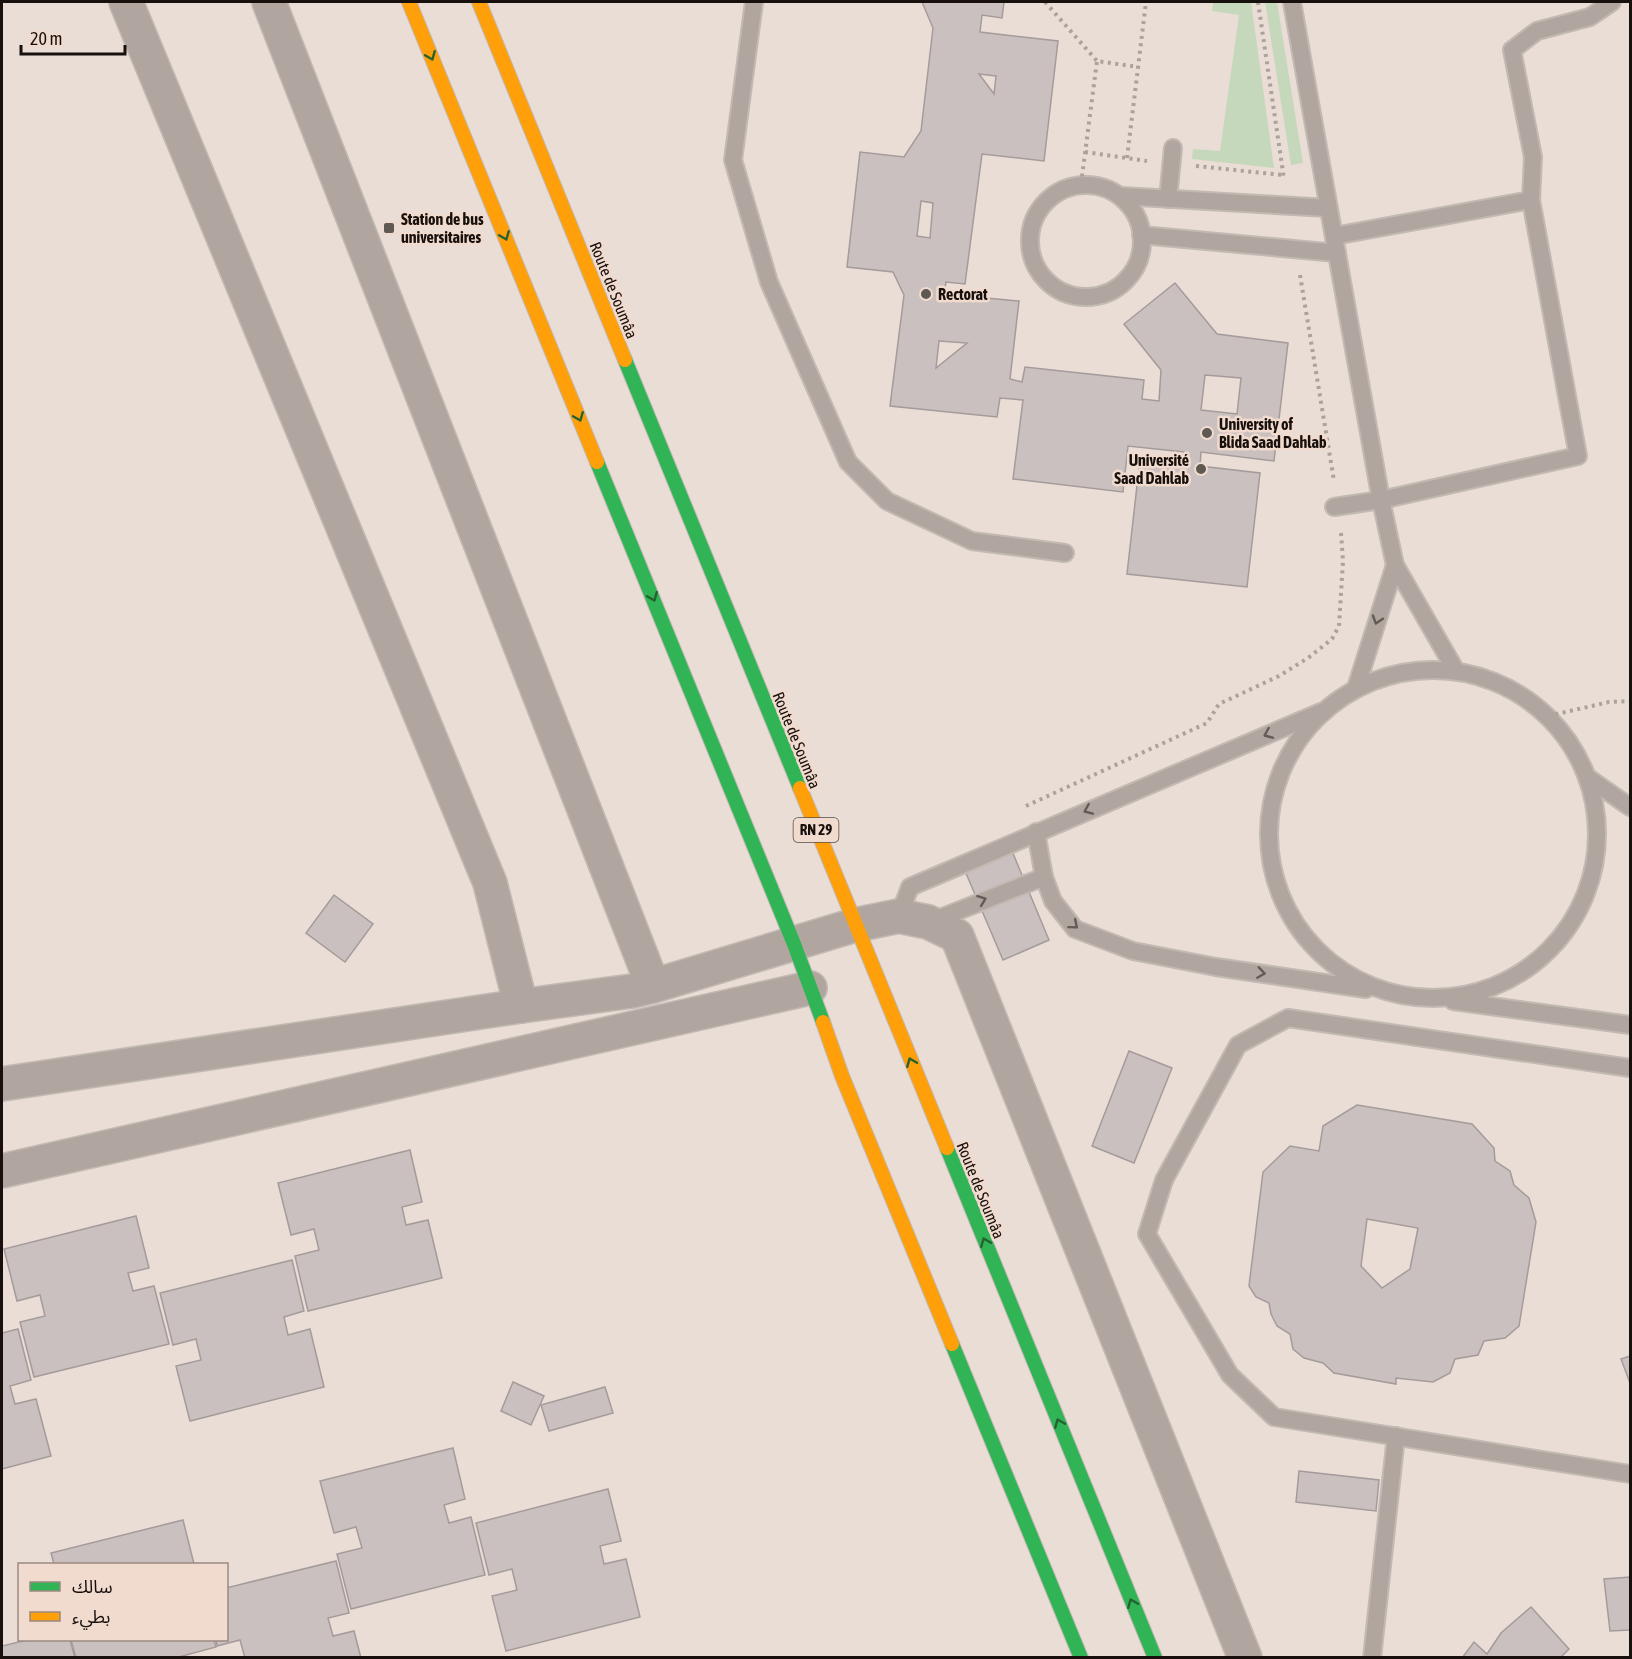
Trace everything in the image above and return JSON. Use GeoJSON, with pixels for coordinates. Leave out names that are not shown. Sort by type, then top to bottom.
{"type":"FeatureCollection","features":[{"type":"Feature","properties":{"kind":"highway"},"geometry":{"type":"LineString","coordinates":[[409,2],[794,944],[842,1076],[1081,1658]]}},
{"type":"Feature","properties":{"kind":"highway","name":"Route de Soumâa"},"geometry":{"type":"LineString","coordinates":[[479,2],[1155,1658]]}},
{"type":"Feature","properties":{"kind":"street"},"geometry":{"type":"LineString","coordinates":[[126,2],[490,883],[521,1006]]}},
{"type":"Feature","properties":{"kind":"street"},"geometry":{"type":"LineString","coordinates":[[268,2],[652,986]]}},
{"type":"Feature","properties":{"kind":"street"},"geometry":{"type":"LineString","coordinates":[[2,1084],[632,991],[855,925],[913,919],[957,936],[1245,1658]]}},
{"type":"Feature","properties":{"kind":"street"},"geometry":{"type":"LineString","coordinates":[[2,1171],[810,988]]}},
{"type":"Feature","properties":{"kind":"lane"},"geometry":{"type":"LineString","coordinates":[[754,2],[733,160],[769,282],[848,462],[887,501],[972,541],[1065,553]]}},
{"type":"Feature","properties":{"kind":"lane"},"geometry":{"type":"LineString","coordinates":[[1292,2],[1381,500],[1395,565],[1456,671]]}},
{"type":"Feature","properties":{"kind":"lane"},"geometry":{"type":"LineString","coordinates":[[1336,507],[1381,500],[1578,456],[1531,200],[1533,157],[1512,50],[1537,30],[1590,18],[1612,2]]}},
{"type":"Feature","properties":{"kind":"lane"},"geometry":{"type":"LineString","coordinates":[[1168,199],[1173,155]]}},
{"type":"Feature","properties":{"kind":"lane"},"geometry":{"type":"LineString","coordinates":[[1087,183],[1106,187],[1122,196],[1133,209],[1141,226],[1142,235],[1139,262],[1129,278],[1114,290],[1096,297],[1078,297],[1060,291],[1044,279],[1034,264],[1029,245],[1031,226],[1039,209],[1051,195],[1068,186],[1087,183]]}},
{"type":"Feature","properties":{"kind":"lane"},"geometry":{"type":"LineString","coordinates":[[1122,196],[1328,208]]}},
{"type":"Feature","properties":{"kind":"lane"},"geometry":{"type":"LineString","coordinates":[[1334,236],[1531,200]]}},
{"type":"Feature","properties":{"kind":"lane"},"geometry":{"type":"LineString","coordinates":[[1142,235],[1337,253]]}},
{"type":"Feature","properties":{"kind":"lane"},"geometry":{"type":"LineString","coordinates":[[1356,688],[1395,565]]}},
{"type":"Feature","properties":{"kind":"lane"},"geometry":{"type":"LineString","coordinates":[[1044,876],[913,919],[910,887],[1322,712],[1356,688],[1405,671],[1456,671],[1490,679],[1520,695],[1548,716],[1570,744],[1587,777],[1597,827],[1592,878],[1570,925],[1537,963],[1493,988],[1444,1000]]}},
{"type":"Feature","properties":{"kind":"lane"},"geometry":{"type":"LineString","coordinates":[[1322,712],[1287,756],[1270,810],[1271,866],[1290,919],[1327,962],[1376,990]]}},
{"type":"Feature","properties":{"kind":"lane"},"geometry":{"type":"LineString","coordinates":[[1587,777],[1630,807]]}},
{"type":"Feature","properties":{"kind":"lane"},"geometry":{"type":"LineString","coordinates":[[1036,832],[1044,876],[1053,901],[1075,928],[1133,951],[1216,967],[1376,990],[1409,998],[1444,1000],[1630,1025]]}},
{"type":"Feature","properties":{"kind":"lane"},"geometry":{"type":"LineString","coordinates":[[1630,1068],[1288,1018],[1238,1045],[1164,1180],[1147,1234],[1230,1375],[1274,1417],[1630,1474]]}},
{"type":"Feature","properties":{"kind":"lane"},"geometry":{"type":"LineString","coordinates":[[1372,1658],[1396,1436]]}},
{"type":"Feature","properties":{"kind":"path"},"geometry":{"type":"LineString","coordinates":[[1046,2],[1096,61],[1138,67]]}},
{"type":"Feature","properties":{"kind":"path"},"geometry":{"type":"LineString","coordinates":[[1127,159],[1146,2]]}},
{"type":"Feature","properties":{"kind":"path"},"geometry":{"type":"LineString","coordinates":[[1258,2],[1288,205]]}},
{"type":"Feature","properties":{"kind":"path"},"geometry":{"type":"LineString","coordinates":[[1081,184],[1096,61]]}},
{"type":"Feature","properties":{"kind":"path"},"geometry":{"type":"LineString","coordinates":[[1085,152],[1127,159],[1173,155],[1283,175]]}},
{"type":"Feature","properties":{"kind":"path"},"geometry":{"type":"LineString","coordinates":[[1023,808],[1207,723],[1219,704],[1280,676],[1308,658],[1332,639],[1340,626],[1342,572],[1336,507],[1296,249]]}},
{"type":"Feature","properties":{"kind":"path"},"geometry":{"type":"LineString","coordinates":[[1548,716],[1609,702],[1630,701]]}},
{"type":"Feature","properties":{"kind":"green space"},"geometry":{"type":"Polygon","coordinates":[[[1213,2],[1251,2],[1274,168],[1192,159],[1193,149],[1220,151],[1239,15],[1212,11],[1213,2]]]}},
{"type":"Feature","properties":{"kind":"green space"},"geometry":{"type":"Polygon","coordinates":[[[1265,2],[1277,2],[1303,163],[1291,165],[1265,2]]]}},
{"type":"Feature","properties":{"kind":"building","name":"Rectorat"},"geometry":{"type":"Polygon","coordinates":[[[922,2],[1004,2],[1002,18],[982,15],[980,32],[1058,41],[1044,161],[982,154],[965,284],[946,282],[944,294],[1019,301],[1010,379],[1022,382],[1025,367],[1144,380],[1142,399],[1159,401],[1161,370],[1124,324],[1175,283],[1217,334],[1288,343],[1274,461],[1201,452],[1200,466],[1260,473],[1247,587],[1127,574],[1140,459],[1182,464],[1184,452],[1128,446],[1123,492],[1013,479],[1023,400],[1000,398],[997,417],[890,406],[904,295],[893,272],[847,267],[860,152],[904,157],[921,131],[933,28],[922,2]],[[979,74],[994,94],[996,76],[979,74]],[[921,201],[917,236],[930,238],[933,203],[921,201]],[[939,341],[936,368],[967,343],[939,341]],[[1205,375],[1201,410],[1237,414],[1241,378],[1205,375]]]}},
{"type":"Feature","properties":{"kind":"building"},"geometry":{"type":"Polygon","coordinates":[[[1012,851],[1049,940],[1003,960],[965,871],[1012,851]]]}},
{"type":"Feature","properties":{"kind":"building"},"geometry":{"type":"Polygon","coordinates":[[[334,895],[373,924],[345,962],[306,933],[334,895]]]}},
{"type":"Feature","properties":{"kind":"building"},"geometry":{"type":"Polygon","coordinates":[[[1129,1051],[1172,1068],[1134,1163],[1092,1146],[1129,1051]]]}},
{"type":"Feature","properties":{"kind":"building"},"geometry":{"type":"Polygon","coordinates":[[[1357,1105],[1472,1124],[1494,1148],[1495,1161],[1510,1171],[1514,1185],[1529,1198],[1536,1222],[1519,1326],[1505,1338],[1484,1341],[1478,1355],[1455,1359],[1450,1373],[1433,1382],[1396,1378],[1396,1384],[1334,1373],[1323,1363],[1304,1358],[1293,1349],[1290,1334],[1277,1326],[1269,1303],[1256,1297],[1249,1286],[1263,1172],[1290,1146],[1319,1151],[1323,1126],[1357,1105]],[[1367,1219],[1361,1266],[1382,1288],[1410,1269],[1418,1228],[1367,1219]]]}},
{"type":"Feature","properties":{"kind":"building"},"geometry":{"type":"Polygon","coordinates":[[[410,1150],[422,1202],[402,1207],[406,1225],[428,1220],[442,1278],[308,1311],[295,1256],[319,1250],[314,1229],[291,1235],[278,1183],[410,1150]]]}},
{"type":"Feature","properties":{"kind":"building"},"geometry":{"type":"Polygon","coordinates":[[[136,1216],[149,1268],[128,1273],[133,1291],[154,1286],[169,1344],[34,1377],[20,1322],[45,1316],[40,1295],[17,1301],[4,1249],[136,1216]]]}},
{"type":"Feature","properties":{"kind":"building"},"geometry":{"type":"Polygon","coordinates":[[[292,1260],[304,1311],[284,1317],[288,1335],[310,1329],[324,1387],[190,1421],[176,1366],[201,1360],[196,1339],[173,1345],[160,1293],[292,1260]]]}},
{"type":"Feature","properties":{"kind":"building"},"geometry":{"type":"Polygon","coordinates":[[[18,1329],[31,1380],[10,1386],[15,1404],[36,1399],[51,1456],[2,1469],[2,1333],[18,1329]]]}},
{"type":"Feature","properties":{"kind":"building"},"geometry":{"type":"Polygon","coordinates":[[[1630,1356],[1630,1383],[1621,1359],[1630,1356]]]}},
{"type":"Feature","properties":{"kind":"building"},"geometry":{"type":"Polygon","coordinates":[[[513,1382],[544,1396],[531,1425],[501,1411],[513,1382]]]}},
{"type":"Feature","properties":{"kind":"building"},"geometry":{"type":"Polygon","coordinates":[[[605,1387],[613,1413],[549,1431],[541,1405],[605,1387]]]}},
{"type":"Feature","properties":{"kind":"building"},"geometry":{"type":"Polygon","coordinates":[[[453,1448],[465,1499],[444,1505],[449,1523],[471,1517],[485,1575],[351,1609],[337,1554],[362,1548],[356,1527],[334,1533],[320,1481],[453,1448]]]}},
{"type":"Feature","properties":{"kind":"building"},"geometry":{"type":"Polygon","coordinates":[[[1299,1471],[1379,1480],[1376,1511],[1296,1502],[1299,1471]]]}},
{"type":"Feature","properties":{"kind":"building"},"geometry":{"type":"Polygon","coordinates":[[[608,1489],[621,1541],[600,1546],[604,1564],[626,1559],[640,1617],[506,1651],[492,1596],[517,1590],[512,1569],[489,1575],[476,1523],[608,1489]]]}},
{"type":"Feature","properties":{"kind":"building"},"geometry":{"type":"Polygon","coordinates":[[[183,1520],[194,1563],[54,1563],[51,1553],[183,1520]]]}},
{"type":"Feature","properties":{"kind":"building"},"geometry":{"type":"Polygon","coordinates":[[[336,1561],[349,1613],[328,1618],[333,1636],[354,1631],[361,1658],[245,1658],[240,1640],[217,1646],[216,1641],[228,1641],[228,1588],[336,1561]]]}},
{"type":"Feature","properties":{"kind":"building"},"geometry":{"type":"Polygon","coordinates":[[[1630,1577],[1630,1630],[1610,1631],[1604,1579],[1630,1577]]]}},
{"type":"Feature","properties":{"kind":"building"},"geometry":{"type":"Polygon","coordinates":[[[1531,1607],[1569,1649],[1560,1658],[1462,1658],[1474,1642],[1487,1654],[1501,1633],[1531,1607]]]}},
{"type":"Feature","properties":{"kind":"building"},"geometry":{"type":"Polygon","coordinates":[[[23,1641],[70,1641],[75,1658],[2,1658],[2,1646],[23,1641]]]}},
{"type":"Feature","properties":{"kind":"building"},"geometry":{"type":"Polygon","coordinates":[[[71,1641],[214,1641],[216,1647],[175,1658],[76,1658],[71,1641]]]}},
{"type":"Feature","properties":{"kind":"traffic: fast"},"geometry":{"type":"LineString","coordinates":[[625,360],[800,788]]}},
{"type":"Feature","properties":{"kind":"traffic: fast"},"geometry":{"type":"LineString","coordinates":[[597,462],[794,944],[823,1022]]}},
{"type":"Feature","properties":{"kind":"traffic: fast"},"geometry":{"type":"LineString","coordinates":[[947,1148],[1155,1658]]}},
{"type":"Feature","properties":{"kind":"traffic: fast"},"geometry":{"type":"LineString","coordinates":[[952,1344],[1081,1658]]}},
{"type":"Feature","properties":{"kind":"traffic: slow"},"geometry":{"type":"LineString","coordinates":[[409,2],[597,462]]}},
{"type":"Feature","properties":{"kind":"traffic: slow"},"geometry":{"type":"LineString","coordinates":[[479,2],[625,360]]}},
{"type":"Feature","properties":{"kind":"traffic: slow"},"geometry":{"type":"LineString","coordinates":[[800,788],[947,1148]]}},
{"type":"Feature","properties":{"kind":"traffic: slow"},"geometry":{"type":"LineString","coordinates":[[823,1022],[842,1076],[952,1344]]}},
{"type":"Feature","properties":{"kind":"place","name":"Station de bus universitaires"},"geometry":{"type":"Point","coordinates":[389,228]}},
{"type":"Feature","properties":{"kind":"place","name":"Rectorat"},"geometry":{"type":"Point","coordinates":[926,294]}},
{"type":"Feature","properties":{"kind":"place","name":"University of Blida Saad Dahlab"},"geometry":{"type":"Point","coordinates":[1207,433]}},
{"type":"Feature","properties":{"kind":"place","name":"Université Saad Dahlab"},"geometry":{"type":"Point","coordinates":[1201,469]}}]}
